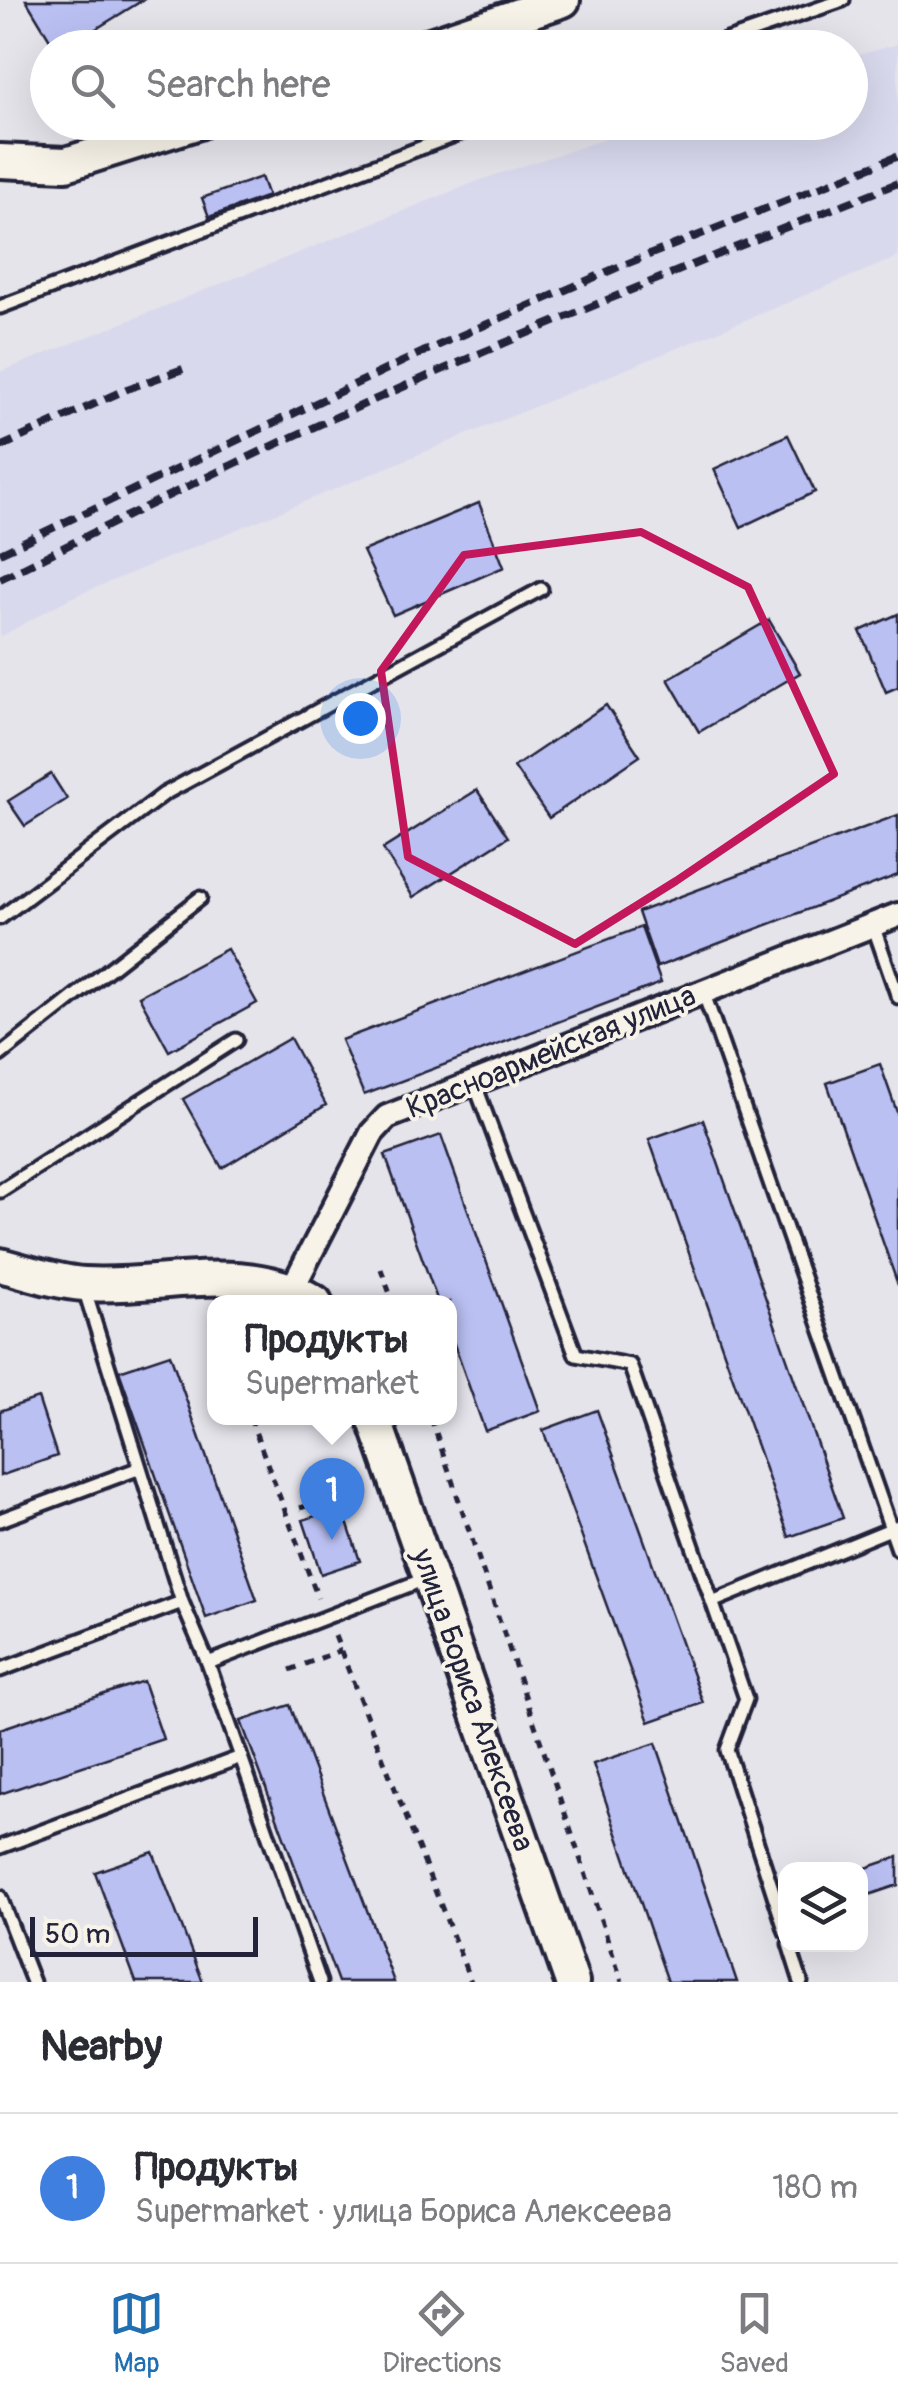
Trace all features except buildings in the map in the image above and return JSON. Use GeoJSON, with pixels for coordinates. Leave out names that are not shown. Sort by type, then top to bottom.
{"type":"FeatureCollection","features":[{"type":"Feature","properties":{"kind":"street"},"geometry":{"type":"LineString","coordinates":[[475,30],[563,0]]}},
{"type":"Feature","properties":{"kind":"street"},"geometry":{"type":"LineString","coordinates":[[0,161],[66,164],[142,140]]}},
{"type":"Feature","properties":{"kind":"street","name":"Красноармейская улица"},"geometry":{"type":"LineString","coordinates":[[304,1295],[372,1133],[387,1116],[898,914]]}},
{"type":"Feature","properties":{"kind":"street","name":"Красноармейская улица"},"geometry":{"type":"LineString","coordinates":[[0,1265],[83,1284],[259,1280],[301,1295]]}},
{"type":"Feature","properties":{"kind":"street","name":"улица Бориса Алексеева"},"geometry":{"type":"LineString","coordinates":[[376,1425],[572,1982]]}},
{"type":"Feature","properties":{"kind":"lane"},"geometry":{"type":"LineString","coordinates":[[756,30],[843,0]]}},
{"type":"Feature","properties":{"kind":"lane"},"geometry":{"type":"LineString","coordinates":[[0,307],[441,140]]}},
{"type":"Feature","properties":{"kind":"lane"},"geometry":{"type":"LineString","coordinates":[[0,918],[164,794],[541,588]]}},
{"type":"Feature","properties":{"kind":"lane"},"geometry":{"type":"LineString","coordinates":[[0,1055],[200,898]]}},
{"type":"Feature","properties":{"kind":"lane"},"geometry":{"type":"LineString","coordinates":[[872,924],[898,997]]}},
{"type":"Feature","properties":{"kind":"lane"},"geometry":{"type":"LineString","coordinates":[[703,991],[894,1527],[898,1549]]}},
{"type":"Feature","properties":{"kind":"lane"},"geometry":{"type":"LineString","coordinates":[[0,1191],[236,1040]]}},
{"type":"Feature","properties":{"kind":"lane"},"geometry":{"type":"LineString","coordinates":[[474,1082],[576,1356],[630,1365],[746,1699],[727,1750],[778,1907]]}},
{"type":"Feature","properties":{"kind":"lane"},"geometry":{"type":"LineString","coordinates":[[83,1284],[182,1602],[208,1663],[320,1982]]}},
{"type":"Feature","properties":{"kind":"lane"},"geometry":{"type":"LineString","coordinates":[[0,1520],[140,1468]]}},
{"type":"Feature","properties":{"kind":"lane"},"geometry":{"type":"LineString","coordinates":[[712,1602],[894,1527]]}},
{"type":"Feature","properties":{"kind":"lane"},"geometry":{"type":"LineString","coordinates":[[208,1663],[429,1577]]}},
{"type":"Feature","properties":{"kind":"lane"},"geometry":{"type":"LineString","coordinates":[[0,1670],[182,1602]]}},
{"type":"Feature","properties":{"kind":"lane"},"geometry":{"type":"LineString","coordinates":[[0,1847],[242,1758]]}},
{"type":"Feature","properties":{"kind":"lane"},"geometry":{"type":"LineString","coordinates":[[0,1897],[33,1982]]}},
{"type":"Feature","properties":{"kind":"lane"},"geometry":{"type":"LineString","coordinates":[[793,1952],[802,1982]]}},
{"type":"Feature","properties":{"kind":"path"},"geometry":{"type":"LineString","coordinates":[[381,1269],[390,1295]]}},
{"type":"Feature","properties":{"kind":"path"},"geometry":{"type":"LineString","coordinates":[[253,1425],[471,1982]]}},
{"type":"Feature","properties":{"kind":"path"},"geometry":{"type":"LineString","coordinates":[[434,1425],[622,1982]]}},
{"type":"Feature","properties":{"kind":"path"},"geometry":{"type":"LineString","coordinates":[[300,1508],[370,1486]]}},
{"type":"Feature","properties":{"kind":"path"},"geometry":{"type":"LineString","coordinates":[[290,1670],[341,1650]]}},
{"type":"Feature","properties":{"kind":"highlighted area"},"geometry":{"type":"Polygon","coordinates":[[[641,532],[748,587],[834,774],[575,944],[408,857],[381,671],[464,555],[641,532]]]}},
{"type":"Feature","properties":{"kind":"shaded area"},"geometry":{"type":"Polygon","coordinates":[[[898,44],[898,257],[68,599],[0,637],[0,372],[483,179],[602,140],[868,140],[868,52],[898,44]]]}},
{"type":"Feature","properties":{"kind":"railway"},"geometry":{"type":"LineString","coordinates":[[0,553],[423,352],[616,268],[898,156]]}},
{"type":"Feature","properties":{"kind":"railway"},"geometry":{"type":"LineString","coordinates":[[0,579],[232,465],[397,390],[898,183]]}},
{"type":"Feature","properties":{"kind":"railway"},"geometry":{"type":"LineString","coordinates":[[0,447],[127,389],[186,368]]}},
{"type":"Feature","properties":{"kind":"place","name":"Продукты"},"geometry":{"type":"Point","coordinates":[332,1540]}}]}
